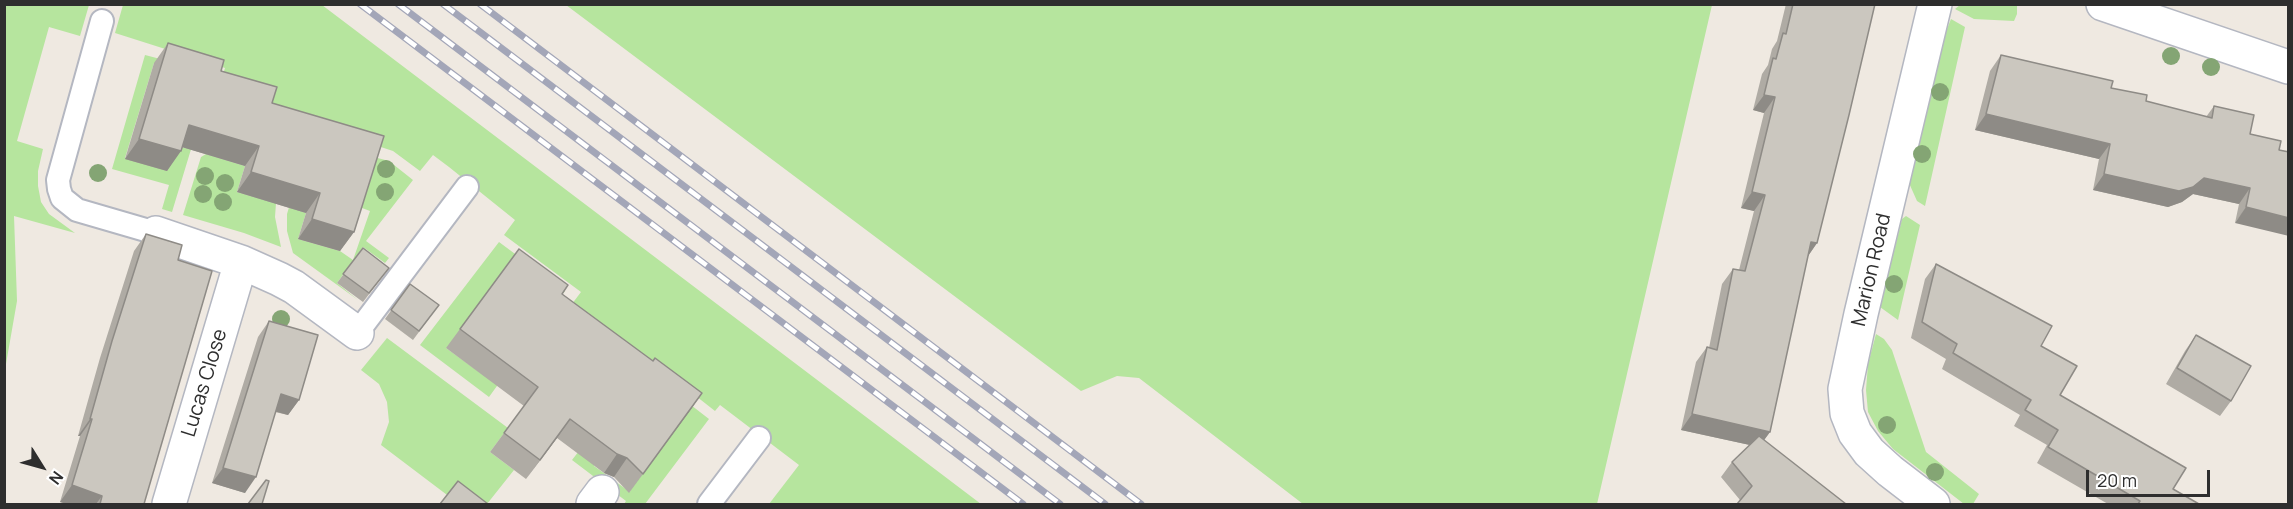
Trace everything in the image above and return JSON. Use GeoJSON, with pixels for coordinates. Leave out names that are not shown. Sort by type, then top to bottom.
{"type":"FeatureCollection","features":[{"type":"Feature","properties":{"kind":"street","name":"Marion Road"},"geometry":{"type":"LineString","coordinates":[[1933,504],[1869,452],[1855,433],[1847,413],[1845,389],[1935,4]]}},
{"type":"Feature","properties":{"kind":"street"},"geometry":{"type":"LineString","coordinates":[[2103,4],[2289,67]]}},
{"type":"Feature","properties":{"kind":"street"},"geometry":{"type":"LineString","coordinates":[[156,233],[242,262],[294,287],[357,333]]}},
{"type":"Feature","properties":{"kind":"street","name":"Lucas Close"},"geometry":{"type":"LineString","coordinates":[[169,504],[242,262]]}},
{"type":"Feature","properties":{"kind":"lane"},"geometry":{"type":"LineString","coordinates":[[102,21],[58,180],[59,189],[62,198],[77,210],[156,233]]}},
{"type":"Feature","properties":{"kind":"lane"},"geometry":{"type":"LineString","coordinates":[[357,333],[467,187]]}},
{"type":"Feature","properties":{"kind":"lane"},"geometry":{"type":"LineString","coordinates":[[709,504],[759,438]]}},
{"type":"Feature","properties":{"kind":"green space"},"geometry":{"type":"Polygon","coordinates":[[[5,4],[89,5],[80,36],[49,27],[17,141],[43,149],[38,171],[41,202],[49,214],[75,233],[14,216],[17,301],[6,364],[5,403],[5,4]]]}},
{"type":"Feature","properties":{"kind":"green space"},"geometry":{"type":"Polygon","coordinates":[[[123,5],[322,5],[981,504],[769,504],[799,465],[720,405],[715,411],[645,356],[559,321],[581,292],[504,235],[515,220],[449,167],[433,155],[420,171],[393,151],[217,93],[225,68],[115,33],[123,5]]]}},
{"type":"Feature","properties":{"kind":"green space"},"geometry":{"type":"Polygon","coordinates":[[[566,5],[1712,5],[1597,504],[1303,504],[1139,378],[1117,376],[1081,391],[566,5]]]}},
{"type":"Feature","properties":{"kind":"green space"},"geometry":{"type":"Polygon","coordinates":[[[1960,5],[2017,5],[2017,14],[2014,21],[1974,19],[1955,9],[1960,5]]]}},
{"type":"Feature","properties":{"kind":"green space"},"geometry":{"type":"Polygon","coordinates":[[[1951,19],[1965,27],[1925,206],[1917,201],[1909,183],[1945,34],[1951,19]]]}},
{"type":"Feature","properties":{"kind":"green space"},"geometry":{"type":"Polygon","coordinates":[[[145,55],[214,73],[154,63],[125,158],[175,145],[184,148],[192,146],[172,212],[162,209],[169,185],[112,169],[145,55]]]}},
{"type":"Feature","properties":{"kind":"green space"},"geometry":{"type":"Polygon","coordinates":[[[206,154],[245,166],[237,192],[276,203],[275,217],[281,247],[244,233],[183,215],[201,157],[206,154]]]}},
{"type":"Feature","properties":{"kind":"green space"},"geometry":{"type":"Polygon","coordinates":[[[370,156],[389,161],[413,180],[366,241],[389,258],[385,263],[363,247],[337,283],[358,300],[293,253],[287,231],[287,214],[290,204],[306,213],[298,239],[340,251],[353,260],[370,211],[354,205],[370,156]]]}},
{"type":"Feature","properties":{"kind":"green space"},"geometry":{"type":"Polygon","coordinates":[[[1906,216],[1920,225],[1898,320],[1880,307],[1902,219],[1906,216]]]}},
{"type":"Feature","properties":{"kind":"green space"},"geometry":{"type":"Polygon","coordinates":[[[499,242],[565,291],[555,304],[446,348],[482,374],[515,361],[489,397],[420,345],[499,242]]]}},
{"type":"Feature","properties":{"kind":"green space"},"geometry":{"type":"Polygon","coordinates":[[[1876,334],[1884,339],[1892,350],[1926,452],[1979,494],[1973,504],[1964,504],[1893,449],[1878,431],[1868,412],[1866,390],[1868,364],[1876,334]]]}},
{"type":"Feature","properties":{"kind":"green space"},"geometry":{"type":"Polygon","coordinates":[[[387,338],[508,428],[490,452],[514,470],[487,504],[459,504],[381,445],[389,422],[387,402],[379,384],[361,370],[387,338]]]}},
{"type":"Feature","properties":{"kind":"green space"},"geometry":{"type":"Polygon","coordinates":[[[647,371],[709,419],[645,504],[624,504],[626,501],[572,460],[596,429],[594,466],[630,492],[647,371]]]}},
{"type":"Feature","properties":{"kind":"building"},"geometry":{"type":"Polygon","coordinates":[[[1793,4],[1875,4],[1817,243],[1811,242],[1770,432],[1692,414],[1707,347],[1717,350],[1733,269],[1745,271],[1765,195],[1752,192],[1775,97],[1764,95],[1773,58],[1776,59],[1783,33],[1786,34],[1793,4]]]}},
{"type":"Feature","properties":{"kind":"building"},"geometry":{"type":"Polygon","coordinates":[[[168,43],[224,60],[221,71],[277,87],[272,103],[384,136],[354,232],[312,219],[320,193],[251,172],[259,146],[189,125],[181,151],[139,139],[168,43]]]}},
{"type":"Feature","properties":{"kind":"building"},"geometry":{"type":"Polygon","coordinates":[[[2001,55],[2113,81],[2111,88],[2147,95],[2146,101],[2212,118],[2214,106],[2254,115],[2250,134],[2281,141],[2279,150],[2289,152],[2289,218],[2246,207],[2250,188],[2204,178],[2193,187],[2179,191],[2104,174],[2110,144],[1986,114],[2001,55]]]}},
{"type":"Feature","properties":{"kind":"building"},"geometry":{"type":"Polygon","coordinates":[[[146,234],[182,245],[178,260],[212,271],[144,504],[100,504],[102,496],[72,485],[112,341],[146,234]]]}},
{"type":"Feature","properties":{"kind":"building"},"geometry":{"type":"Polygon","coordinates":[[[363,248],[389,268],[369,293],[343,274],[363,248]]]}},
{"type":"Feature","properties":{"kind":"building"},"geometry":{"type":"Polygon","coordinates":[[[519,249],[568,285],[562,294],[653,361],[655,358],[702,393],[643,474],[627,458],[617,454],[570,419],[540,460],[504,433],[538,387],[460,329],[519,249]]]}},
{"type":"Feature","properties":{"kind":"building"},"geometry":{"type":"Polygon","coordinates":[[[1936,264],[2052,326],[2041,346],[2077,366],[2060,395],[2186,468],[2173,489],[2199,504],[2138,504],[2140,501],[2048,447],[2058,430],[2025,410],[2031,400],[1953,353],[1957,344],[1922,322],[1936,264]]]}},
{"type":"Feature","properties":{"kind":"building"},"geometry":{"type":"Polygon","coordinates":[[[410,284],[439,305],[419,331],[391,310],[410,284]]]}},
{"type":"Feature","properties":{"kind":"building"},"geometry":{"type":"Polygon","coordinates":[[[269,321],[318,335],[299,400],[281,394],[256,477],[223,468],[269,321]]]}},
{"type":"Feature","properties":{"kind":"building"},"geometry":{"type":"Polygon","coordinates":[[[2196,335],[2251,366],[2231,401],[2177,368],[2196,335]]]}},
{"type":"Feature","properties":{"kind":"building"},"geometry":{"type":"Polygon","coordinates":[[[1759,436],[1846,504],[1737,504],[1752,486],[1732,462],[1759,436]]]}},
{"type":"Feature","properties":{"kind":"building"},"geometry":{"type":"Polygon","coordinates":[[[266,480],[269,481],[262,504],[248,504],[266,480]]]}},
{"type":"Feature","properties":{"kind":"building"},"geometry":{"type":"Polygon","coordinates":[[[458,481],[488,504],[440,504],[458,481]]]}},
{"type":"Feature","properties":{"kind":"railway"},"geometry":{"type":"LineString","coordinates":[[360,4],[1023,504]]}},
{"type":"Feature","properties":{"kind":"railway"},"geometry":{"type":"LineString","coordinates":[[398,4],[1060,504]]}},
{"type":"Feature","properties":{"kind":"railway"},"geometry":{"type":"LineString","coordinates":[[443,4],[1105,504]]}},
{"type":"Feature","properties":{"kind":"railway"},"geometry":{"type":"LineString","coordinates":[[480,4],[1141,504]]}}]}
